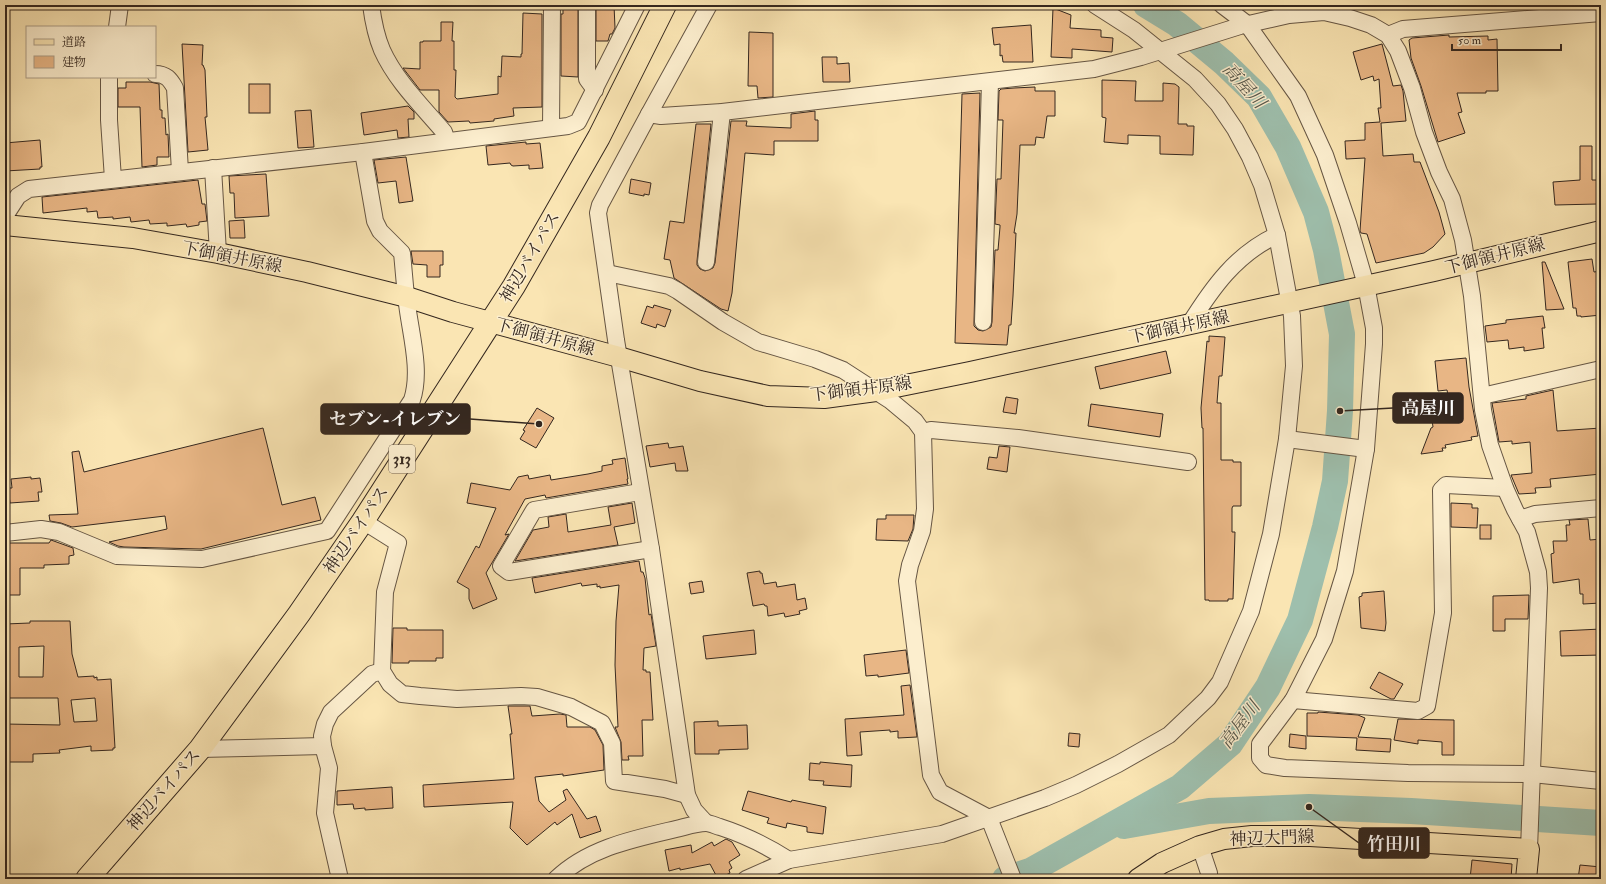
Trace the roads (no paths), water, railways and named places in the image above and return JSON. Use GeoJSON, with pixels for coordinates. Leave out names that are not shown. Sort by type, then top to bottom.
{"type":"FeatureCollection","features":[{"type":"Feature","properties":{"kind":"highway","name":"神辺バイパス"},"geometry":{"type":"LineString","coordinates":[[87,879],[200,749],[299,614],[363,521],[491,323],[599,137],[665,5]]}},
{"type":"Feature","properties":{"kind":"main road","name":"下御領井原線"},"geometry":{"type":"LineString","coordinates":[[5,225],[133,238],[218,253],[307,272],[407,297],[491,323],[619,357],[700,381],[768,396],[824,398],[876,391],[1189,325],[1601,231]]}},
{"type":"Feature","properties":{"kind":"main road","name":"神辺大門線"},"geometry":{"type":"LineString","coordinates":[[1138,879],[1162,863],[1200,846],[1224,839],[1252,836],[1310,836],[1529,845]]}},
{"type":"Feature","properties":{"kind":"main road"},"geometry":{"type":"LineString","coordinates":[[1526,879],[1529,845]]}},
{"type":"Feature","properties":{"kind":"street"},"geometry":{"type":"LineString","coordinates":[[117,26],[120,5]]}},
{"type":"Feature","properties":{"kind":"street"},"geometry":{"type":"LineString","coordinates":[[371,5],[374,23],[382,50],[394,74],[444,132],[447,141]]}},
{"type":"Feature","properties":{"kind":"street"},"geometry":{"type":"LineString","coordinates":[[551,128],[552,5]]}},
{"type":"Feature","properties":{"kind":"street"},"geometry":{"type":"LineString","coordinates":[[587,5],[587,79],[595,90]]}},
{"type":"Feature","properties":{"kind":"street"},"geometry":{"type":"LineString","coordinates":[[5,216],[18,196],[29,189],[113,178],[363,152],[568,126],[578,122],[637,5]]}},
{"type":"Feature","properties":{"kind":"street"},"geometry":{"type":"LineString","coordinates":[[706,823],[694,810],[688,795],[619,357],[598,212],[600,205],[709,5]]}},
{"type":"Feature","properties":{"kind":"street"},"geometry":{"type":"LineString","coordinates":[[746,879],[789,860],[942,834],[989,820],[1051,796],[1118,764],[1169,735],[1208,698],[1220,682],[1251,611],[1293,440],[1294,301],[1262,185],[1250,157],[1235,129],[1218,104],[1195,79],[1164,50],[1095,5]]}},
{"type":"Feature","properties":{"kind":"street"},"geometry":{"type":"LineString","coordinates":[[1222,5],[1243,25],[1298,96],[1325,155],[1348,223],[1374,328],[1374,344],[1364,449],[1345,571],[1324,638],[1293,700],[1260,744],[1260,758],[1266,765],[1285,768],[1601,781]]}},
{"type":"Feature","properties":{"kind":"street"},"geometry":{"type":"LineString","coordinates":[[649,114],[661,116],[722,112],[1094,69],[1164,50],[1243,25],[1288,15],[1324,12],[1350,18],[1371,26],[1388,35],[1398,51],[1412,88],[1424,132],[1439,172],[1452,199],[1463,240],[1467,262],[1483,410],[1490,445],[1505,488],[1527,532],[1538,572],[1539,588],[1529,845]]}},
{"type":"Feature","properties":{"kind":"street"},"geometry":{"type":"LineString","coordinates":[[1388,35],[1402,29],[1601,13]]}},
{"type":"Feature","properties":{"kind":"street"},"geometry":{"type":"LineString","coordinates":[[156,74],[163,74],[170,79],[175,88],[180,171]]}},
{"type":"Feature","properties":{"kind":"street"},"geometry":{"type":"LineString","coordinates":[[109,78],[109,120],[113,178]]}},
{"type":"Feature","properties":{"kind":"street"},"geometry":{"type":"LineString","coordinates":[[984,322],[990,82]]}},
{"type":"Feature","properties":{"kind":"street"},"geometry":{"type":"LineString","coordinates":[[706,262],[722,112]]}},
{"type":"Feature","properties":{"kind":"street"},"geometry":{"type":"LineString","coordinates":[[5,533],[41,529],[59,532],[117,556],[202,559],[327,531],[412,400],[415,390],[416,375],[402,252],[380,231],[375,221],[363,152]]}},
{"type":"Feature","properties":{"kind":"street"},"geometry":{"type":"LineString","coordinates":[[213,168],[218,253]]}},
{"type":"Feature","properties":{"kind":"street"},"geometry":{"type":"LineString","coordinates":[[1189,325],[1218,282],[1240,258],[1261,243],[1277,235]]}},
{"type":"Feature","properties":{"kind":"street"},"geometry":{"type":"LineString","coordinates":[[607,273],[669,286],[723,322],[758,342],[815,359],[843,370],[891,400],[915,421],[923,432],[926,509],[922,531],[910,564],[907,580],[931,775],[940,792],[989,820],[1013,879]]}},
{"type":"Feature","properties":{"kind":"street"},"geometry":{"type":"LineString","coordinates":[[1482,396],[1601,369]]}},
{"type":"Feature","properties":{"kind":"street"},"geometry":{"type":"LineString","coordinates":[[923,432],[931,430],[988,435],[1188,462]]}},
{"type":"Feature","properties":{"kind":"street"},"geometry":{"type":"LineString","coordinates":[[1293,440],[1364,449]]}},
{"type":"Feature","properties":{"kind":"street"},"geometry":{"type":"LineString","coordinates":[[373,461],[394,473]]}},
{"type":"Feature","properties":{"kind":"street"},"geometry":{"type":"LineString","coordinates":[[1293,700],[1418,711],[1427,706],[1443,613],[1441,490],[1446,485],[1505,488]]}},
{"type":"Feature","properties":{"kind":"street"},"geometry":{"type":"LineString","coordinates":[[640,492],[534,510],[501,566],[509,572],[650,549]]}},
{"type":"Feature","properties":{"kind":"street"},"geometry":{"type":"LineString","coordinates":[[1520,519],[1535,514],[1601,508]]}},
{"type":"Feature","properties":{"kind":"street"},"geometry":{"type":"LineString","coordinates":[[363,521],[398,543],[385,592],[382,671],[390,684],[402,694],[457,699],[521,696],[537,698],[571,707],[602,723],[612,743],[614,781],[665,789],[688,795]]}},
{"type":"Feature","properties":{"kind":"street"},"geometry":{"type":"LineString","coordinates":[[340,879],[325,813],[329,768],[322,736],[325,724],[331,712],[372,674],[382,671]]}},
{"type":"Feature","properties":{"kind":"street"},"geometry":{"type":"LineString","coordinates":[[200,749],[323,746]]}},
{"type":"Feature","properties":{"kind":"street"},"geometry":{"type":"LineString","coordinates":[[556,879],[567,868],[581,859],[608,847],[651,835],[706,823],[739,833],[767,846],[789,860]]}},
{"type":"Feature","properties":{"kind":"street"},"geometry":{"type":"LineString","coordinates":[[1200,846],[1209,873],[1209,879]]}},
{"type":"Feature","properties":{"kind":"waterway","name":"高屋川"},"geometry":{"type":"LineString","coordinates":[[1005,879],[1030,871],[1180,787],[1230,744],[1268,687],[1300,620],[1325,527],[1335,481],[1340,411],[1342,334],[1326,250],[1316,212],[1288,147],[1259,97],[1224,63],[1177,24],[1146,5]]}},
{"type":"Feature","properties":{"kind":"waterway"},"geometry":{"type":"LineString","coordinates":[[1124,826],[1209,811],[1309,807],[1411,811],[1601,823]]}},
{"type":"Feature","properties":{"kind":"place","name":"高屋川"},"geometry":{"type":"Point","coordinates":[1340,411]}},
{"type":"Feature","properties":{"kind":"place","name":"セブン-イレブン"},"geometry":{"type":"Point","coordinates":[539,424]}},
{"type":"Feature","properties":{"kind":"place","name":"竹田川"},"geometry":{"type":"Point","coordinates":[1309,807]}}]}
